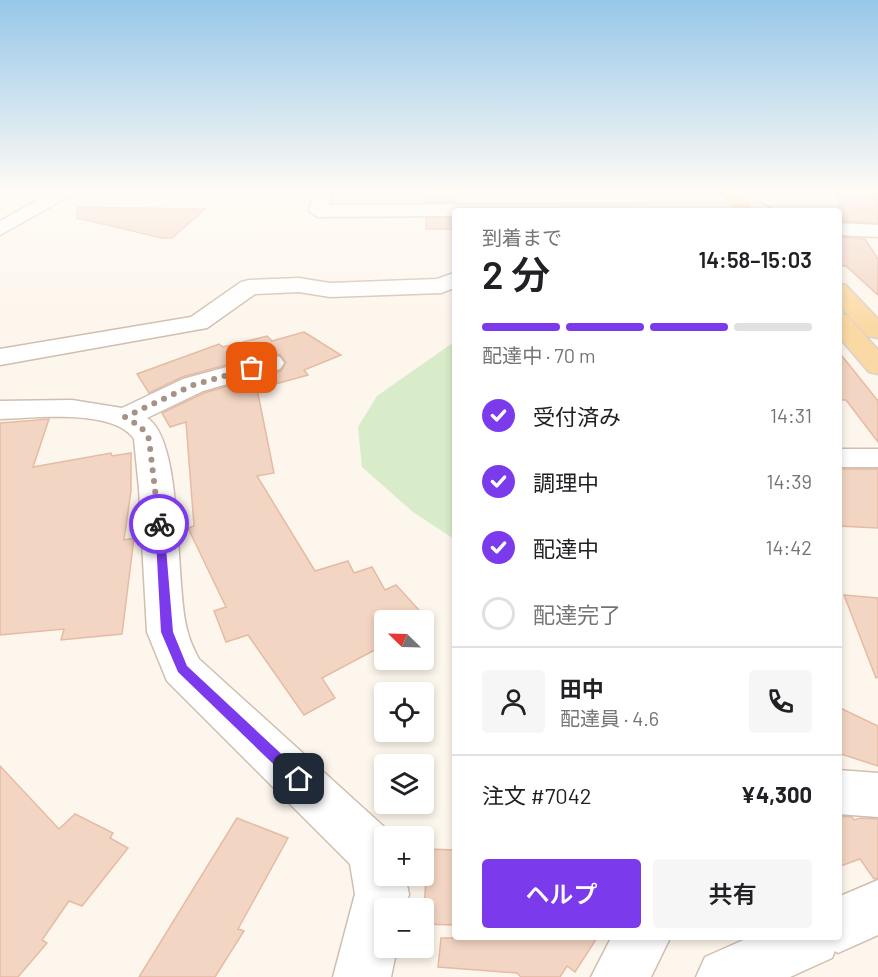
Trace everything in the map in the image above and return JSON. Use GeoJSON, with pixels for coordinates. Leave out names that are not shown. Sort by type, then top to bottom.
{"type":"FeatureCollection","features":[{"type":"Feature","properties":{"kind":"main road"},"geometry":{"type":"LineString","coordinates":[[842,294],[878,333]]}},
{"type":"Feature","properties":{"kind":"main road"},"geometry":{"type":"LineString","coordinates":[[842,325],[878,366]]}},
{"type":"Feature","properties":{"kind":"street"},"geometry":{"type":"LineString","coordinates":[[0,357],[198,323],[249,287],[299,285],[330,290],[441,286],[452,281]]}},
{"type":"Feature","properties":{"kind":"street"},"geometry":{"type":"LineString","coordinates":[[125,417],[193,385],[271,363]]}},
{"type":"Feature","properties":{"kind":"street"},"geometry":{"type":"LineString","coordinates":[[0,410],[72,409],[125,417],[141,427],[149,439],[156,489],[167,632],[182,669],[374,852],[382,894],[362,977]]}},
{"type":"Feature","properties":{"kind":"street"},"geometry":{"type":"LineString","coordinates":[[842,792],[878,795]]}},
{"type":"Feature","properties":{"kind":"street"},"geometry":{"type":"LineString","coordinates":[[842,923],[878,907]]}},
{"type":"Feature","properties":{"kind":"street"},"geometry":{"type":"LineString","coordinates":[[620,977],[641,940]]}},
{"type":"Feature","properties":{"kind":"street"},"geometry":{"type":"LineString","coordinates":[[725,977],[808,940]]}},
{"type":"Feature","properties":{"kind":"green space"},"geometry":{"type":"Polygon","coordinates":[[[452,343],[452,538],[413,512],[362,467],[358,427],[377,396],[452,343]]]}},
{"type":"Feature","properties":{"kind":"building"},"geometry":{"type":"Polygon","coordinates":[[[842,237],[865,239],[878,259],[878,295],[846,266],[842,266],[842,237]]]}},
{"type":"Feature","properties":{"kind":"building"},"geometry":{"type":"Polygon","coordinates":[[[304,332],[341,355],[304,370],[308,375],[257,389],[274,473],[257,476],[315,571],[348,561],[354,573],[372,567],[385,590],[396,585],[419,610],[374,610],[374,650],[322,678],[335,698],[304,715],[248,635],[226,642],[214,611],[226,607],[188,528],[194,526],[186,422],[170,427],[162,413],[204,393],[281,371],[286,362],[280,355],[270,353],[182,377],[149,393],[137,374],[219,344],[223,347],[267,336],[272,341],[304,332]]]}},
{"type":"Feature","properties":{"kind":"building"},"geometry":{"type":"Polygon","coordinates":[[[842,356],[878,401],[878,442],[846,400],[842,400],[842,356]]]}},
{"type":"Feature","properties":{"kind":"building"},"geometry":{"type":"Polygon","coordinates":[[[49,419],[33,467],[111,453],[112,456],[131,453],[131,491],[124,540],[134,538],[122,634],[61,640],[64,629],[0,635],[0,423],[49,419]]]}},
{"type":"Feature","properties":{"kind":"building"},"geometry":{"type":"Polygon","coordinates":[[[842,469],[878,469],[878,528],[842,526],[842,469]]]}},
{"type":"Feature","properties":{"kind":"building"},"geometry":{"type":"Polygon","coordinates":[[[844,595],[878,598],[878,677],[876,678],[844,595]]]}},
{"type":"Feature","properties":{"kind":"building"},"geometry":{"type":"Polygon","coordinates":[[[842,709],[878,726],[878,766],[842,754],[842,709]]]}},
{"type":"Feature","properties":{"kind":"building"},"geometry":{"type":"Polygon","coordinates":[[[0,766],[59,829],[75,814],[113,833],[110,838],[128,848],[82,906],[69,901],[42,940],[47,943],[18,977],[0,977],[0,766]]]}},
{"type":"Feature","properties":{"kind":"building"},"geometry":{"type":"Polygon","coordinates":[[[842,816],[852,817],[854,820],[878,819],[878,878],[874,879],[860,859],[842,866],[842,816]]]}},
{"type":"Feature","properties":{"kind":"building"},"geometry":{"type":"Polygon","coordinates":[[[237,818],[288,838],[238,929],[244,931],[215,977],[139,977],[237,818]]]}},
{"type":"Feature","properties":{"kind":"building"},"geometry":{"type":"Polygon","coordinates":[[[434,849],[452,850],[452,925],[434,924],[434,898],[425,898],[426,886],[434,886],[434,849]]]}},
{"type":"Feature","properties":{"kind":"building"},"geometry":{"type":"Polygon","coordinates":[[[441,938],[452,938],[452,940],[596,940],[575,972],[567,966],[560,977],[521,977],[517,973],[438,967],[441,938]]]}},
{"type":"Feature","properties":{"kind":"way so far"},"geometry":{"type":"LineString","coordinates":[[159,524],[149,439],[141,427],[125,417],[193,385],[252,368]]}},
{"type":"Feature","properties":{"kind":"route"},"geometry":{"type":"LineString","coordinates":[[159,524],[167,632],[182,669],[299,779]]}}]}
